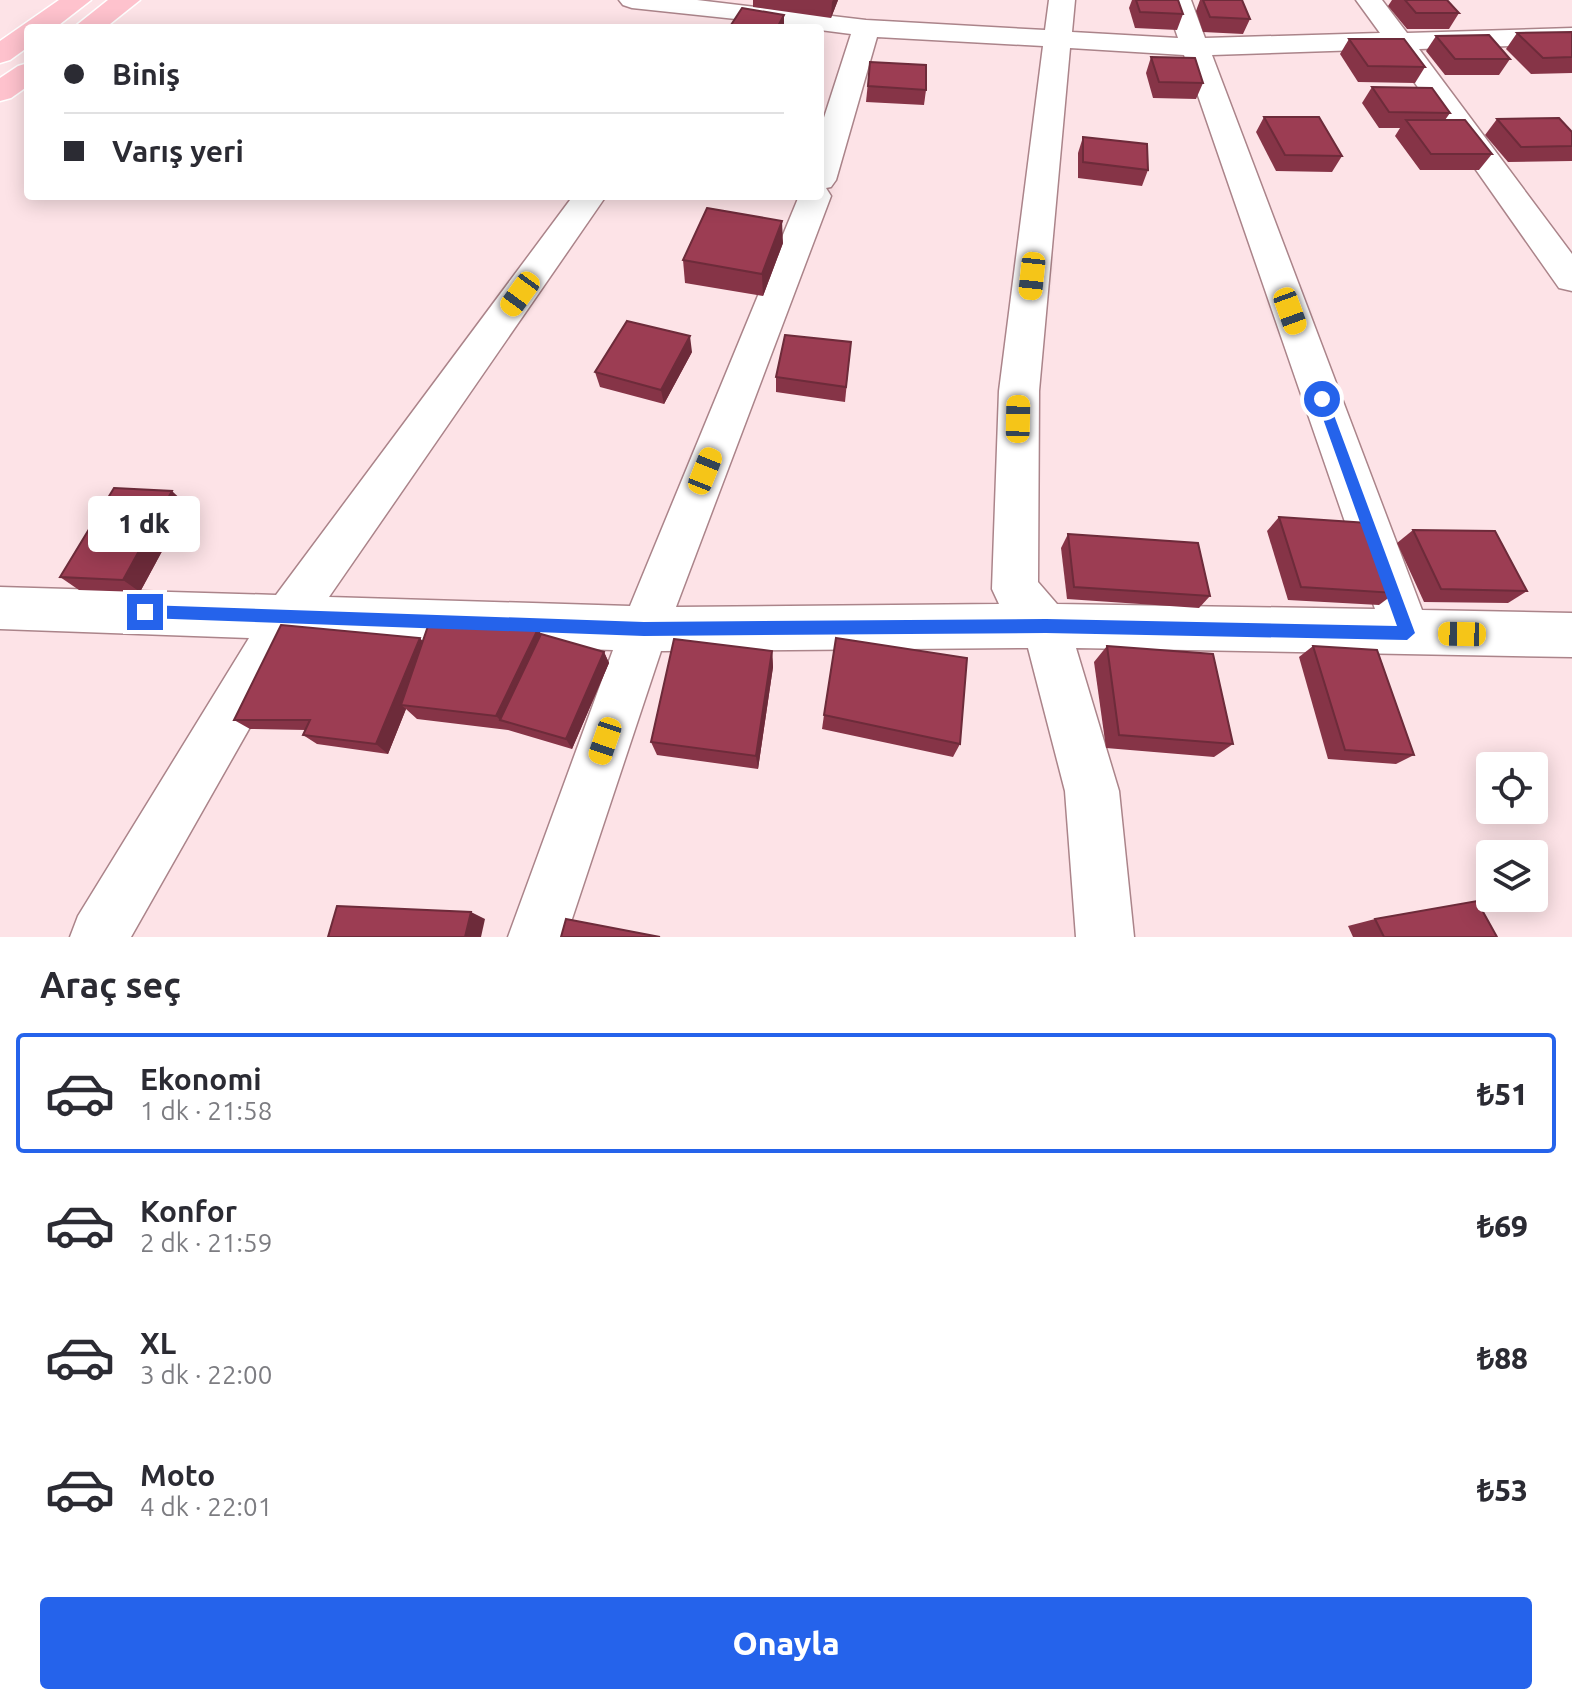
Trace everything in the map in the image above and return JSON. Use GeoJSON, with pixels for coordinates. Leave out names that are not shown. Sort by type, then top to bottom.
{"type":"FeatureCollection","features":[{"type":"Feature","properties":{"kind":"main road"},"geometry":{"type":"LineString","coordinates":[[43,24],[77,0]]}},
{"type":"Feature","properties":{"kind":"main road"},"geometry":{"type":"LineString","coordinates":[[93,24],[126,0]]}},
{"type":"Feature","properties":{"kind":"main road"},"geometry":{"type":"LineString","coordinates":[[0,54],[24,37]]}},
{"type":"Feature","properties":{"kind":"main road"},"geometry":{"type":"LineString","coordinates":[[0,92],[24,75]]}},
{"type":"Feature","properties":{"kind":"street"},"geometry":{"type":"LineString","coordinates":[[824,170],[878,29],[898,0]]}},
{"type":"Feature","properties":{"kind":"street"},"geometry":{"type":"LineString","coordinates":[[1178,0],[1407,633]]}},
{"type":"Feature","properties":{"kind":"street"},"geometry":{"type":"LineString","coordinates":[[1369,0],[1566,263]]}},
{"type":"Feature","properties":{"kind":"street"},"geometry":{"type":"LineString","coordinates":[[648,1],[714,20],[787,24]]}},
{"type":"Feature","properties":{"kind":"street"},"geometry":{"type":"LineString","coordinates":[[824,26],[878,29],[1061,20],[1194,47],[1572,36]]}},
{"type":"Feature","properties":{"kind":"street"},"geometry":{"type":"LineString","coordinates":[[1061,20],[1019,391],[1015,589],[1046,626],[1092,791],[1105,937]]}},
{"type":"Feature","properties":{"kind":"street"},"geometry":{"type":"LineString","coordinates":[[1465,128],[1495,128]]}},
{"type":"Feature","properties":{"kind":"street"},"geometry":{"type":"LineString","coordinates":[[99,937],[289,615],[587,200]]}},
{"type":"Feature","properties":{"kind":"street"},"geometry":{"type":"LineString","coordinates":[[537,937],[644,629],[813,200]]}},
{"type":"Feature","properties":{"kind":"street"},"geometry":{"type":"LineString","coordinates":[[0,608],[289,615],[644,629],[1046,626],[1572,635]]}},
{"type":"Feature","properties":{"kind":"building"},"geometry":{"type":"Polygon","coordinates":[[[1136,0],[1178,0],[1183,14],[1140,12],[1136,0]]]}},
{"type":"Feature","properties":{"kind":"building"},"geometry":{"type":"Polygon","coordinates":[[[1203,0],[1242,0],[1250,19],[1210,17],[1203,0]]]}},
{"type":"Feature","properties":{"kind":"building"},"geometry":{"type":"Polygon","coordinates":[[[1405,0],[1447,0],[1459,13],[1416,13],[1405,0]]]}},
{"type":"Feature","properties":{"kind":"building"},"geometry":{"type":"Polygon","coordinates":[[[742,8],[784,15],[779,24],[732,24],[742,8]]]}},
{"type":"Feature","properties":{"kind":"building"},"geometry":{"type":"Polygon","coordinates":[[[1572,32],[1572,57],[1543,58],[1517,33],[1572,32]]]}},
{"type":"Feature","properties":{"kind":"building"},"geometry":{"type":"Polygon","coordinates":[[[1489,35],[1510,59],[1455,59],[1436,36],[1489,35]]]}},
{"type":"Feature","properties":{"kind":"building"},"geometry":{"type":"Polygon","coordinates":[[[1349,39],[1404,39],[1425,67],[1368,66],[1349,39]]]}},
{"type":"Feature","properties":{"kind":"building"},"geometry":{"type":"Polygon","coordinates":[[[1151,57],[1195,58],[1203,83],[1159,82],[1151,57]]]}},
{"type":"Feature","properties":{"kind":"building"},"geometry":{"type":"Polygon","coordinates":[[[870,62],[926,65],[926,90],[868,86],[870,62]]]}},
{"type":"Feature","properties":{"kind":"building"},"geometry":{"type":"Polygon","coordinates":[[[1372,87],[1432,88],[1450,113],[1389,112],[1372,87]]]}},
{"type":"Feature","properties":{"kind":"building"},"geometry":{"type":"Polygon","coordinates":[[[1264,117],[1319,117],[1342,156],[1285,155],[1264,117]]]}},
{"type":"Feature","properties":{"kind":"building"},"geometry":{"type":"Polygon","coordinates":[[[1559,118],[1572,132],[1572,146],[1521,147],[1497,119],[1559,118]]]}},
{"type":"Feature","properties":{"kind":"building"},"geometry":{"type":"Polygon","coordinates":[[[1406,120],[1465,120],[1492,154],[1431,154],[1406,120]]]}},
{"type":"Feature","properties":{"kind":"building"},"geometry":{"type":"Polygon","coordinates":[[[1083,137],[1147,144],[1148,170],[1083,162],[1083,137]]]}},
{"type":"Feature","properties":{"kind":"building"},"geometry":{"type":"Polygon","coordinates":[[[707,208],[782,221],[762,274],[683,260],[707,208]]]}},
{"type":"Feature","properties":{"kind":"building"},"geometry":{"type":"Polygon","coordinates":[[[627,321],[690,336],[661,390],[595,372],[627,321]]]}},
{"type":"Feature","properties":{"kind":"building"},"geometry":{"type":"Polygon","coordinates":[[[785,335],[851,342],[846,387],[776,377],[785,335]]]}},
{"type":"Feature","properties":{"kind":"building"},"geometry":{"type":"Polygon","coordinates":[[[114,488],[172,491],[123,580],[60,577],[114,488]]]}},
{"type":"Feature","properties":{"kind":"building"},"geometry":{"type":"Polygon","coordinates":[[[1279,517],[1368,523],[1395,593],[1301,587],[1279,517]]]}},
{"type":"Feature","properties":{"kind":"building"},"geometry":{"type":"Polygon","coordinates":[[[1413,530],[1495,531],[1527,591],[1441,589],[1413,530]]]}},
{"type":"Feature","properties":{"kind":"building"},"geometry":{"type":"Polygon","coordinates":[[[1068,534],[1198,543],[1210,596],[1074,587],[1068,534]]]}},
{"type":"Feature","properties":{"kind":"building"},"geometry":{"type":"Polygon","coordinates":[[[281,625],[420,638],[376,744],[303,735],[310,720],[234,720],[281,625]]]}},
{"type":"Feature","properties":{"kind":"building"},"geometry":{"type":"Polygon","coordinates":[[[428,626],[538,629],[496,716],[401,705],[428,626]]]}},
{"type":"Feature","properties":{"kind":"building"},"geometry":{"type":"Polygon","coordinates":[[[541,634],[604,652],[566,739],[500,720],[541,634]]]}},
{"type":"Feature","properties":{"kind":"building"},"geometry":{"type":"Polygon","coordinates":[[[836,638],[967,658],[960,744],[824,715],[836,638]]]}},
{"type":"Feature","properties":{"kind":"building"},"geometry":{"type":"Polygon","coordinates":[[[674,639],[772,651],[756,756],[651,742],[674,639]]]}},
{"type":"Feature","properties":{"kind":"building"},"geometry":{"type":"Polygon","coordinates":[[[1107,646],[1213,654],[1233,744],[1119,735],[1107,646]]]}},
{"type":"Feature","properties":{"kind":"building"},"geometry":{"type":"Polygon","coordinates":[[[1313,646],[1377,650],[1414,755],[1345,750],[1313,646]]]}},
{"type":"Feature","properties":{"kind":"building"},"geometry":{"type":"Polygon","coordinates":[[[1476,901],[1476,912],[1483,912],[1497,937],[1384,937],[1375,919],[1476,901]]]}},
{"type":"Feature","properties":{"kind":"building"},"geometry":{"type":"Polygon","coordinates":[[[337,906],[471,912],[465,937],[328,937],[337,906]]]}},
{"type":"Feature","properties":{"kind":"building"},"geometry":{"type":"Polygon","coordinates":[[[566,919],[660,937],[561,937],[566,919]]]}},
{"type":"Feature","properties":{"kind":"route"},"geometry":{"type":"LineString","coordinates":[[145,612],[644,629],[1046,626],[1407,633],[1322,399]]}}]}
